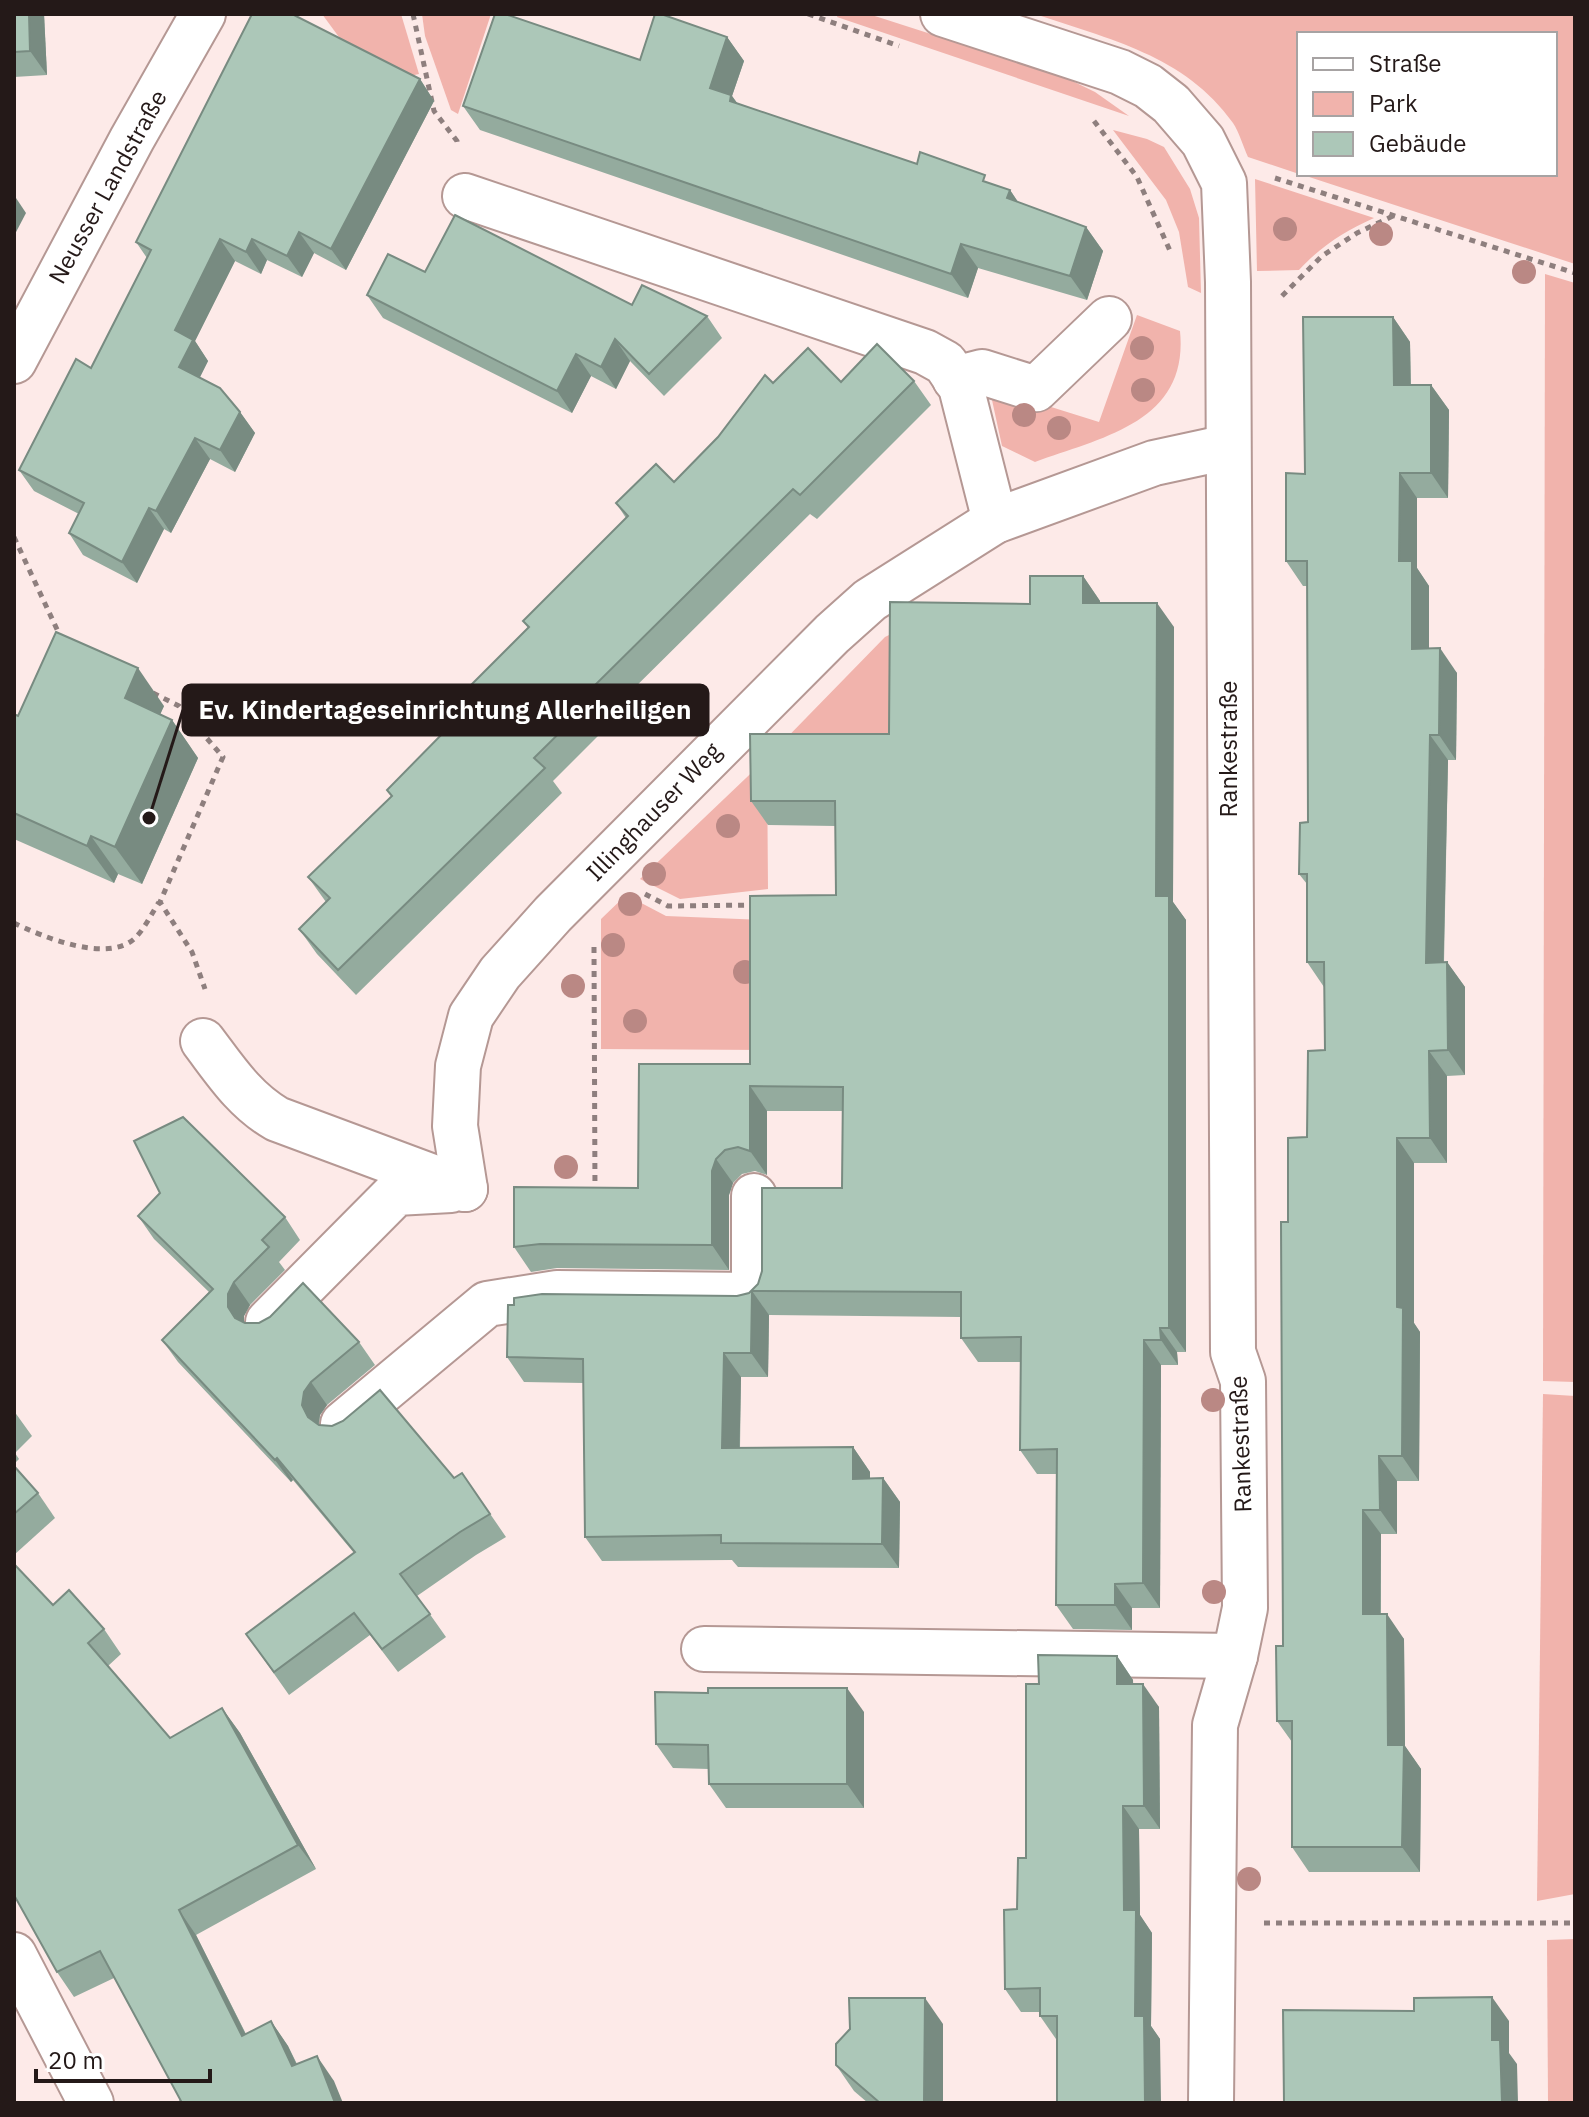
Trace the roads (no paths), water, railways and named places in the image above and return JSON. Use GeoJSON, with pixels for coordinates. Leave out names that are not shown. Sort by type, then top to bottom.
{"type":"FeatureCollection","features":[{"type":"Feature","properties":{"kind":"street","name":"Neusser Landstraße"},"geometry":{"type":"LineString","coordinates":[[14,361],[132,139],[203,14]]}},
{"type":"Feature","properties":{"kind":"street","name":"Rankestraße"},"geometry":{"type":"LineString","coordinates":[[943,14],[1120,72],[1148,86],[1186,118],[1214,159],[1224,183],[1228,341],[1233,1352],[1243,1381],[1245,1608],[1215,1725],[1211,2103]]}},
{"type":"Feature","properties":{"kind":"street"},"geometry":{"type":"LineString","coordinates":[[465,196],[925,352],[945,363],[961,387],[995,521]]}},
{"type":"Feature","properties":{"kind":"street"},"geometry":{"type":"LineString","coordinates":[[955,379],[982,372],[1036,389],[1109,319]]}},
{"type":"Feature","properties":{"kind":"street","name":"Illinghauser Weg"},"geometry":{"type":"LineString","coordinates":[[465,1189],[455,1126],[458,1066],[471,1016],[500,973],[740,724],[870,600],[995,521],[1154,463],[1228,447]]}},
{"type":"Feature","properties":{"kind":"street"},"geometry":{"type":"LineString","coordinates":[[203,1041],[239,1088],[263,1111],[277,1119],[465,1189]]}},
{"type":"Feature","properties":{"kind":"street"},"geometry":{"type":"LineString","coordinates":[[268,1322],[396,1193],[465,1189]]}},
{"type":"Feature","properties":{"kind":"street"},"geometry":{"type":"LineString","coordinates":[[343,1424],[487,1304],[557,1293],[754,1295],[754,1196]]}},
{"type":"Feature","properties":{"kind":"street"},"geometry":{"type":"LineString","coordinates":[[704,1649],[1235,1656]]}},
{"type":"Feature","properties":{"kind":"street"},"geometry":{"type":"LineString","coordinates":[[14,1955],[91,2103]]}},
{"type":"Feature","properties":{"kind":"place","name":"Ev. Kindertageseinrichtung Allerheiligen"},"geometry":{"type":"Point","coordinates":[149,818]}}]}
